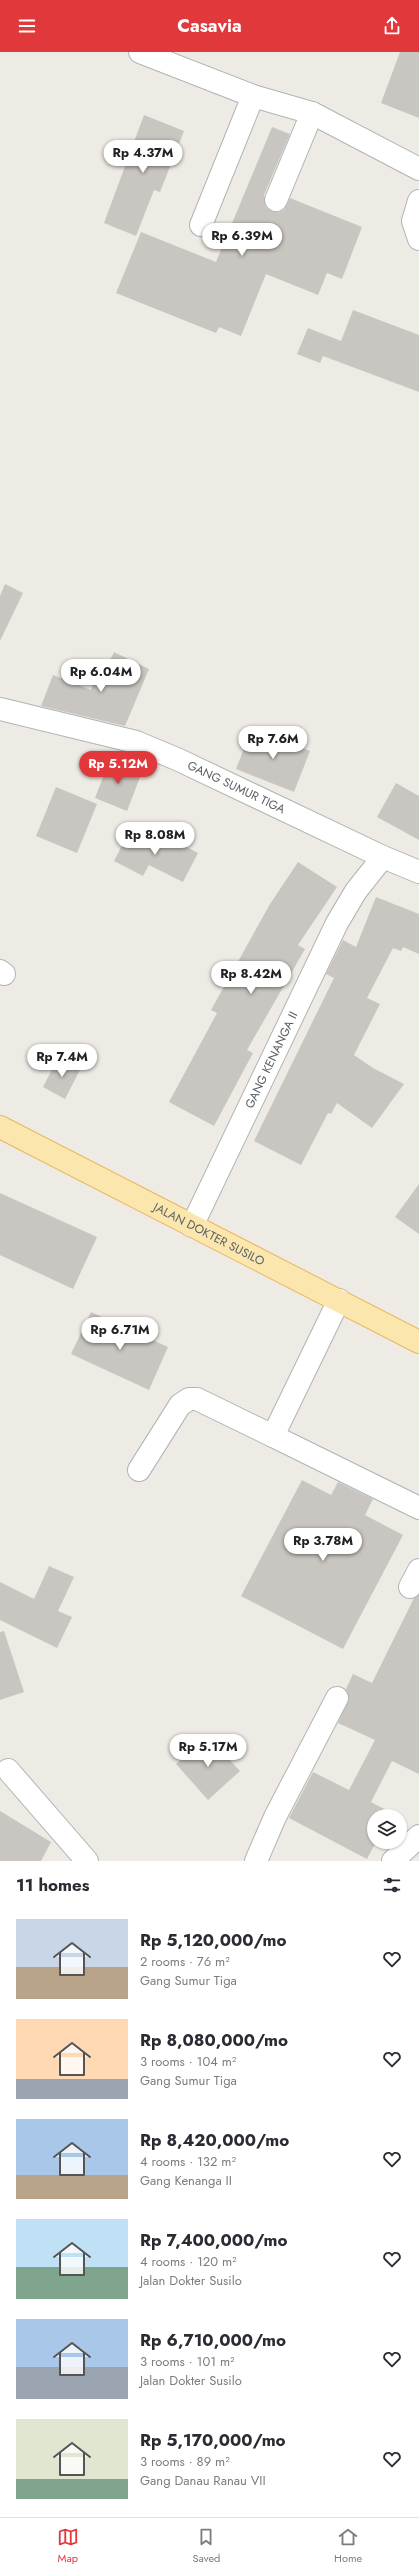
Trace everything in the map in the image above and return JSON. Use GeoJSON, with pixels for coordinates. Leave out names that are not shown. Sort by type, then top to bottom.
{"type":"FeatureCollection","features":[{"type":"Feature","properties":{"kind":"main road","name":"JALAN DOKTER SUSILO"},"geometry":{"type":"LineString","coordinates":[[0,1127],[419,1342]]}},
{"type":"Feature","properties":{"kind":"street"},"geometry":{"type":"LineString","coordinates":[[140,52],[253,96],[312,114],[419,169]]}},
{"type":"Feature","properties":{"kind":"street"},"geometry":{"type":"LineString","coordinates":[[201,225],[253,96]]}},
{"type":"Feature","properties":{"kind":"street"},"geometry":{"type":"LineString","coordinates":[[276,200],[312,114]]}},
{"type":"Feature","properties":{"kind":"street"},"geometry":{"type":"LineString","coordinates":[[419,201],[413,221],[419,239]]}},
{"type":"Feature","properties":{"kind":"street","name":"GANG SUMUR TIGA"},"geometry":{"type":"LineString","coordinates":[[0,709],[136,742],[179,760],[384,857],[419,872]]}},
{"type":"Feature","properties":{"kind":"street","name":"GANG KENANGA II"},"geometry":{"type":"LineString","coordinates":[[192,1226],[337,923],[356,891],[384,857]]}},
{"type":"Feature","properties":{"kind":"street"},"geometry":{"type":"LineString","coordinates":[[272,1436],[339,1300]]}},
{"type":"Feature","properties":{"kind":"street"},"geometry":{"type":"LineString","coordinates":[[140,1470],[180,1404],[189,1399],[197,1399],[419,1508]]}},
{"type":"Feature","properties":{"kind":"street"},"geometry":{"type":"LineString","coordinates":[[256,1861],[275,1816],[337,1698]]}},
{"type":"Feature","properties":{"kind":"street"},"geometry":{"type":"LineString","coordinates":[[8,1770],[87,1861]]}},
{"type":"Feature","properties":{"kind":"street"},"geometry":{"type":"LineString","coordinates":[[393,1861],[419,1836]]}},
{"type":"Feature","properties":{"kind":"building"},"geometry":{"type":"Polygon","coordinates":[[[400,52],[419,52],[419,118],[381,103],[400,52]]]}},
{"type":"Feature","properties":{"kind":"building"},"geometry":{"type":"Polygon","coordinates":[[[144,115],[184,131],[160,192],[154,190],[136,236],[104,223],[144,115]]]}},
{"type":"Feature","properties":{"kind":"building"},"geometry":{"type":"Polygon","coordinates":[[[272,127],[290,134],[264,195],[266,208],[278,212],[284,210],[290,198],[362,227],[342,279],[327,273],[318,295],[266,274],[241,336],[219,327],[216,333],[116,293],[141,232],[216,262],[272,127]]]}},
{"type":"Feature","properties":{"kind":"building"},"geometry":{"type":"Polygon","coordinates":[[[353,310],[419,335],[419,392],[323,356],[320,363],[297,354],[308,328],[341,341],[353,310]]]}},
{"type":"Feature","properties":{"kind":"building"},"geometry":{"type":"Polygon","coordinates":[[[5,584],[23,593],[0,641],[0,596],[5,584]]]}},
{"type":"Feature","properties":{"kind":"building"},"geometry":{"type":"Polygon","coordinates":[[[114,652],[149,669],[125,726],[41,706],[53,675],[91,690],[94,681],[99,683],[114,652]]]}},
{"type":"Feature","properties":{"kind":"building"},"geometry":{"type":"Polygon","coordinates":[[[252,728],[310,751],[294,792],[236,769],[252,728]]]}},
{"type":"Feature","properties":{"kind":"building"},"geometry":{"type":"Polygon","coordinates":[[[110,759],[142,772],[127,811],[95,798],[110,759]]]}},
{"type":"Feature","properties":{"kind":"building"},"geometry":{"type":"Polygon","coordinates":[[[396,783],[419,796],[419,840],[377,817],[396,783]]]}},
{"type":"Feature","properties":{"kind":"building"},"geometry":{"type":"Polygon","coordinates":[[[56,787],[97,804],[77,853],[36,836],[56,787]]]}},
{"type":"Feature","properties":{"kind":"building"},"geometry":{"type":"Polygon","coordinates":[[[131,828],[165,845],[169,838],[198,853],[183,882],[149,865],[143,876],[114,861],[131,828]]]}},
{"type":"Feature","properties":{"kind":"building"},"geometry":{"type":"Polygon","coordinates":[[[298,862],[337,887],[298,945],[305,949],[247,1050],[253,1053],[214,1126],[169,1102],[217,1013],[211,1010],[270,904],[298,862]]]}},
{"type":"Feature","properties":{"kind":"building"},"geometry":{"type":"Polygon","coordinates":[[[376,897],[419,914],[419,954],[403,947],[401,951],[393,948],[367,998],[380,1004],[354,1055],[373,1068],[404,1084],[372,1128],[337,1103],[331,1114],[328,1113],[301,1165],[254,1141],[334,978],[326,974],[343,940],[356,947],[376,897]]]}},
{"type":"Feature","properties":{"kind":"building"},"geometry":{"type":"Polygon","coordinates":[[[58,1058],[80,1070],[65,1099],[43,1087],[58,1058]]]}},
{"type":"Feature","properties":{"kind":"building"},"geometry":{"type":"Polygon","coordinates":[[[419,1184],[419,1234],[395,1217],[419,1184]]]}},
{"type":"Feature","properties":{"kind":"building"},"geometry":{"type":"Polygon","coordinates":[[[0,1193],[97,1237],[73,1289],[0,1255],[0,1193]]]}},
{"type":"Feature","properties":{"kind":"building"},"geometry":{"type":"Polygon","coordinates":[[[91,1312],[168,1347],[149,1390],[71,1354],[91,1312]]]}},
{"type":"Feature","properties":{"kind":"building"},"geometry":{"type":"Polygon","coordinates":[[[302,1480],[331,1495],[338,1482],[373,1499],[365,1515],[403,1535],[343,1649],[241,1596],[302,1480]]]}},
{"type":"Feature","properties":{"kind":"building"},"geometry":{"type":"Polygon","coordinates":[[[49,1566],[74,1577],[58,1611],[72,1617],[57,1648],[0,1620],[0,1582],[34,1599],[49,1566]]]}},
{"type":"Feature","properties":{"kind":"building"},"geometry":{"type":"Polygon","coordinates":[[[419,1595],[419,1774],[392,1761],[371,1802],[384,1809],[367,1809],[367,1849],[372,1849],[367,1859],[289,1818],[313,1772],[349,1790],[375,1740],[338,1723],[349,1698],[346,1689],[353,1674],[372,1683],[414,1598],[419,1595]]]}},
{"type":"Feature","properties":{"kind":"building"},"geometry":{"type":"Polygon","coordinates":[[[4,1631],[24,1692],[0,1700],[0,1632],[4,1631]]]}},
{"type":"Feature","properties":{"kind":"building"},"geometry":{"type":"Polygon","coordinates":[[[207,1735],[240,1771],[208,1800],[176,1764],[207,1735]]]}},
{"type":"Feature","properties":{"kind":"building"},"geometry":{"type":"Polygon","coordinates":[[[0,1811],[51,1842],[41,1861],[0,1861],[0,1811]]]}}]}
